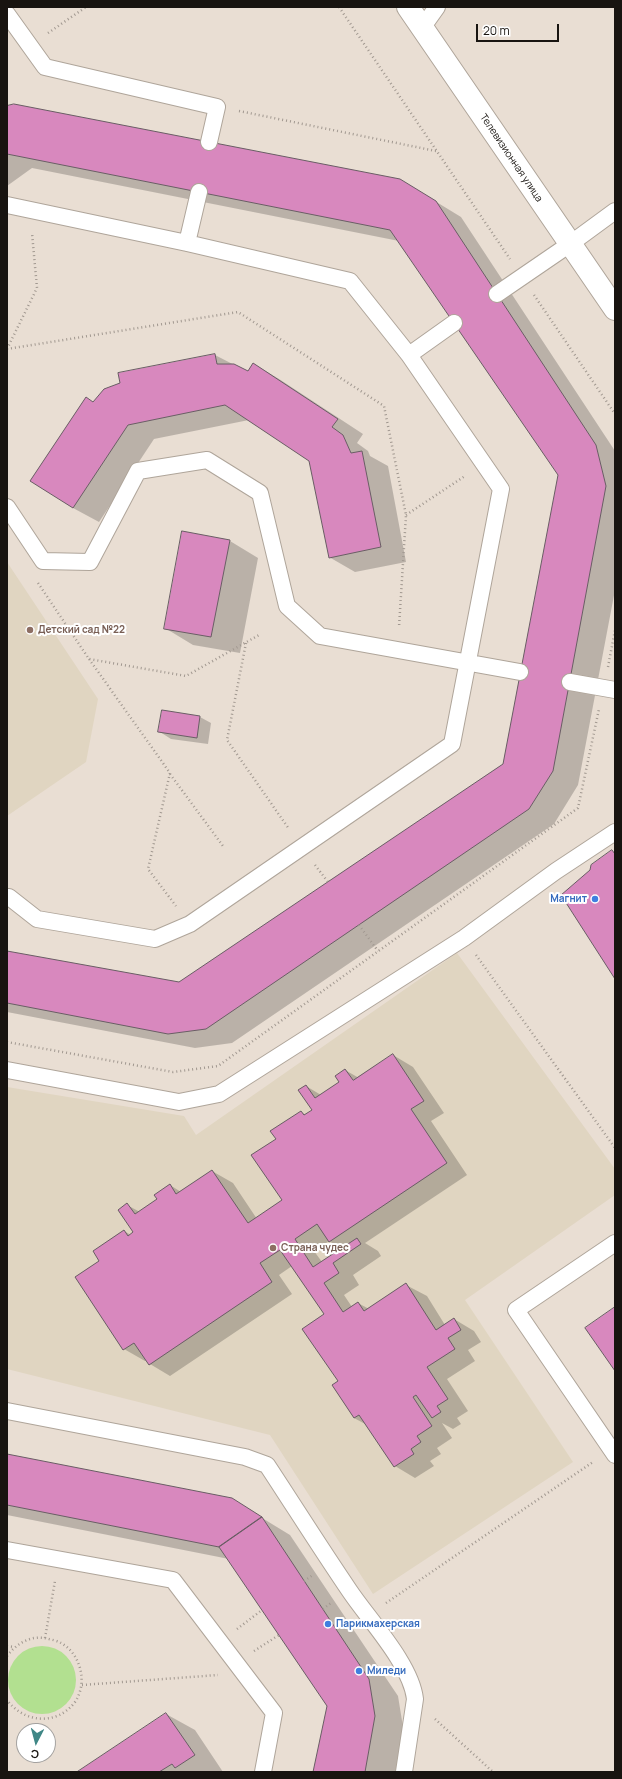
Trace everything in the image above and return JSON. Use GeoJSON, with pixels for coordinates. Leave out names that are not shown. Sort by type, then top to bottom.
{"type":"FeatureCollection","features":[{"type":"Feature","properties":{"kind":"street","name":"Телевизионная улица"},"geometry":{"type":"LineString","coordinates":[[408,7],[615,309]]}},
{"type":"Feature","properties":{"kind":"lane"},"geometry":{"type":"LineString","coordinates":[[422,28],[437,7]]}},
{"type":"Feature","properties":{"kind":"lane"},"geometry":{"type":"LineString","coordinates":[[7,14],[45,68],[217,107],[209,142]]}},
{"type":"Feature","properties":{"kind":"lane"},"geometry":{"type":"LineString","coordinates":[[187,243],[199,192]]}},
{"type":"Feature","properties":{"kind":"lane"},"geometry":{"type":"LineString","coordinates":[[7,205],[187,243],[350,281],[409,355],[501,489],[452,744],[190,924],[155,939],[37,919],[9,897]]}},
{"type":"Feature","properties":{"kind":"lane"},"geometry":{"type":"LineString","coordinates":[[497,294],[615,211]]}},
{"type":"Feature","properties":{"kind":"lane"},"geometry":{"type":"LineString","coordinates":[[409,355],[454,323]]}},
{"type":"Feature","properties":{"kind":"lane"},"geometry":{"type":"LineString","coordinates":[[7,507],[43,561],[90,562],[138,471],[207,460],[260,493],[287,606],[320,636],[520,672]]}},
{"type":"Feature","properties":{"kind":"lane"},"geometry":{"type":"LineString","coordinates":[[570,682],[609,689]]}},
{"type":"Feature","properties":{"kind":"lane"},"geometry":{"type":"LineString","coordinates":[[7,1070],[179,1102],[219,1094],[464,938],[556,871],[615,832]]}},
{"type":"Feature","properties":{"kind":"lane"},"geometry":{"type":"LineString","coordinates":[[613,1452],[516,1310],[615,1243]]}},
{"type":"Feature","properties":{"kind":"lane"},"geometry":{"type":"LineString","coordinates":[[7,1411],[245,1457],[267,1465],[367,1615],[405,1669],[414,1691],[415,1699],[404,1772]]}},
{"type":"Feature","properties":{"kind":"lane"},"geometry":{"type":"LineString","coordinates":[[7,1550],[174,1580],[274,1713],[263,1772]]}},
{"type":"Feature","properties":{"kind":"path"},"geometry":{"type":"LineString","coordinates":[[339,7],[615,414]]}},
{"type":"Feature","properties":{"kind":"path"},"geometry":{"type":"LineString","coordinates":[[217,107],[436,151]]}},
{"type":"Feature","properties":{"kind":"path"},"geometry":{"type":"LineString","coordinates":[[7,349],[37,288],[30,210]]}},
{"type":"Feature","properties":{"kind":"path"},"geometry":{"type":"LineString","coordinates":[[7,349],[238,312],[384,406],[406,515],[398,650]]}},
{"type":"Feature","properties":{"kind":"path"},"geometry":{"type":"LineString","coordinates":[[406,515],[484,463]]}},
{"type":"Feature","properties":{"kind":"path"},"geometry":{"type":"LineString","coordinates":[[38,582],[89,659],[223,846]]}},
{"type":"Feature","properties":{"kind":"path"},"geometry":{"type":"LineString","coordinates":[[7,1042],[173,1072],[218,1066],[578,808],[609,689],[615,630]]}},
{"type":"Feature","properties":{"kind":"path"},"geometry":{"type":"LineString","coordinates":[[89,659],[186,676],[259,635]]}},
{"type":"Feature","properties":{"kind":"path"},"geometry":{"type":"LineString","coordinates":[[246,642],[227,740],[302,848]]}},
{"type":"Feature","properties":{"kind":"path"},"geometry":{"type":"LineString","coordinates":[[170,773],[148,869],[190,924]]}},
{"type":"Feature","properties":{"kind":"path"},"geometry":{"type":"LineString","coordinates":[[358,925],[378,951]]}},
{"type":"Feature","properties":{"kind":"path"},"geometry":{"type":"LineString","coordinates":[[464,938],[615,1148]]}},
{"type":"Feature","properties":{"kind":"path"},"geometry":{"type":"LineString","coordinates":[[367,1615],[613,1452]]}},
{"type":"Feature","properties":{"kind":"path"},"geometry":{"type":"LineString","coordinates":[[45,1638],[59,1560]]}},
{"type":"Feature","properties":{"kind":"path"},"geometry":{"type":"LineString","coordinates":[[220,1642],[262,1610]]}},
{"type":"Feature","properties":{"kind":"path"},"geometry":{"type":"LineString","coordinates":[[82,1685],[240,1668],[279,1635]]}},
{"type":"Feature","properties":{"kind":"path"},"geometry":{"type":"LineString","coordinates":[[7,1656],[14,1647],[23,1641],[34,1638],[45,1638],[61,1642],[74,1654],[81,1668],[82,1685],[75,1701],[62,1713],[46,1719],[29,1718],[14,1709],[7,1700]]}},
{"type":"Feature","properties":{"kind":"path"},"geometry":{"type":"LineString","coordinates":[[7,1646],[14,1647]]}},
{"type":"Feature","properties":{"kind":"path"},"geometry":{"type":"LineString","coordinates":[[415,1699],[493,1772]]}},
{"type":"Feature","properties":{"kind":"shaded area","name":"Детский сад №22"},"geometry":{"type":"Polygon","coordinates":[[[7,562],[98,699],[86,762],[7,816],[7,562]]]}},
{"type":"Feature","properties":{"kind":"shaded area","name":"Страна чудес"},"geometry":{"type":"Polygon","coordinates":[[[457,953],[615,1169],[615,1195],[465,1300],[573,1462],[373,1594],[270,1435],[7,1369],[7,1087],[184,1116],[196,1135],[457,953]]]}},
{"type":"Feature","properties":{"kind":"green space"},"geometry":{"type":"Polygon","coordinates":[[[35,1646],[49,1646],[61,1652],[70,1661],[76,1673],[74,1693],[66,1704],[55,1712],[49,1714],[35,1714],[29,1712],[18,1704],[10,1693],[8,1687],[8,1673],[10,1667],[18,1656],[29,1648],[35,1646]]]}},
{"type":"Feature","properties":{"kind":"building"},"geometry":{"type":"Polygon","coordinates":[[[14,104],[400,179],[436,201],[596,445],[606,486],[553,771],[529,809],[206,1029],[168,1034],[7,1003],[7,951],[179,982],[503,764],[558,475],[390,230],[7,154],[7,106],[14,104]]]}},
{"type":"Feature","properties":{"kind":"building"},"geometry":{"type":"Polygon","coordinates":[[[215,354],[217,364],[234,364],[248,371],[253,363],[338,419],[332,427],[343,435],[351,453],[362,451],[381,547],[329,558],[309,461],[225,405],[128,425],[73,508],[30,481],[86,397],[93,402],[104,389],[120,383],[118,373],[215,354]]]}},
{"type":"Feature","properties":{"kind":"building"},"geometry":{"type":"Polygon","coordinates":[[[182,531],[230,540],[211,637],[164,629],[182,531]]]}},
{"type":"Feature","properties":{"kind":"building"},"geometry":{"type":"Polygon","coordinates":[[[162,710],[200,716],[197,738],[158,732],[162,710]]]}},
{"type":"Feature","properties":{"kind":"building"},"geometry":{"type":"Polygon","coordinates":[[[612,850],[615,854],[615,979],[561,895],[590,870],[591,865],[612,850]]]}},
{"type":"Feature","properties":{"kind":"building"},"geometry":{"type":"Polygon","coordinates":[[[393,1054],[424,1101],[411,1109],[447,1163],[329,1242],[317,1224],[295,1239],[313,1267],[357,1238],[361,1244],[333,1263],[339,1273],[324,1283],[343,1312],[358,1302],[364,1311],[406,1283],[436,1330],[454,1318],[461,1330],[448,1338],[455,1349],[427,1367],[448,1399],[437,1406],[441,1412],[432,1418],[416,1395],[413,1397],[432,1426],[417,1436],[421,1442],[411,1449],[414,1454],[394,1467],[359,1415],[354,1418],[332,1385],[338,1381],[302,1329],[324,1314],[280,1250],[260,1263],[272,1282],[149,1365],[134,1343],[123,1350],[75,1277],[99,1261],[93,1251],[124,1230],[128,1236],[133,1232],[118,1210],[127,1203],[135,1214],[157,1199],[154,1195],[170,1184],[176,1194],[212,1170],[248,1223],[282,1200],[251,1155],[276,1139],[270,1131],[301,1111],[304,1115],[312,1110],[298,1090],[306,1085],[315,1098],[339,1082],[335,1076],[345,1069],[353,1080],[393,1054]]]}},
{"type":"Feature","properties":{"kind":"building"},"geometry":{"type":"Polygon","coordinates":[[[615,1307],[615,1371],[585,1328],[615,1307]]]}},
{"type":"Feature","properties":{"kind":"building"},"geometry":{"type":"Polygon","coordinates":[[[7,1454],[232,1498],[262,1517],[219,1547],[7,1505],[7,1454]]]}},
{"type":"Feature","properties":{"kind":"building"},"geometry":{"type":"Polygon","coordinates":[[[262,1517],[369,1679],[375,1716],[365,1772],[313,1772],[327,1706],[219,1547],[262,1517]]]}},
{"type":"Feature","properties":{"kind":"building"},"geometry":{"type":"Polygon","coordinates":[[[166,1713],[195,1755],[175,1768],[172,1764],[159,1772],[77,1772],[166,1713]]]}},
{"type":"Feature","properties":{"kind":"place","name":"Детский сад №22"},"geometry":{"type":"Point","coordinates":[30,630]}},
{"type":"Feature","properties":{"kind":"place","name":"Магнит"},"geometry":{"type":"Point","coordinates":[595,899]}},
{"type":"Feature","properties":{"kind":"place","name":"Страна чудес"},"geometry":{"type":"Point","coordinates":[273,1248]}},
{"type":"Feature","properties":{"kind":"place","name":"Парикмахерская"},"geometry":{"type":"Point","coordinates":[328,1624]}},
{"type":"Feature","properties":{"kind":"place","name":"Миледи"},"geometry":{"type":"Point","coordinates":[359,1671]}}]}
